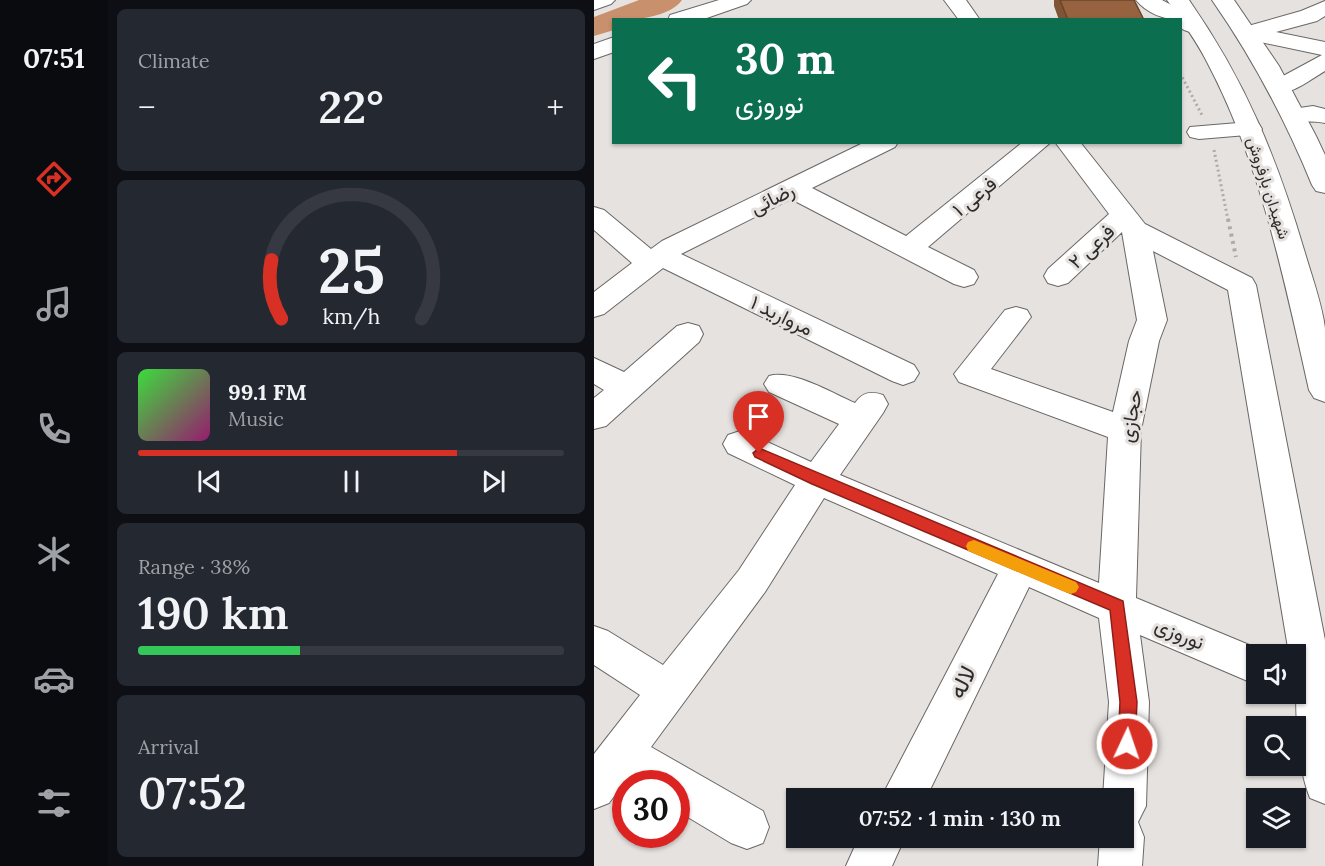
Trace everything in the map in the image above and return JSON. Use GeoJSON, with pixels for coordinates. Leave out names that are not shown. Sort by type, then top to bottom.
{"type":"FeatureCollection","features":[{"type":"Feature","properties":{"kind":"main road"},"geometry":{"type":"LineString","coordinates":[[594,4],[604,0]]}},
{"type":"Feature","properties":{"kind":"main road"},"geometry":{"type":"LineString","coordinates":[[684,18],[740,0]]}},
{"type":"Feature","properties":{"kind":"main road"},"geometry":{"type":"LineString","coordinates":[[955,0],[968,18]]}},
{"type":"Feature","properties":{"kind":"main road"},"geometry":{"type":"LineString","coordinates":[[1147,0],[1179,18]]}},
{"type":"Feature","properties":{"kind":"main road","name":"شهیدان بارفروش"},"geometry":{"type":"LineString","coordinates":[[1178,0],[1222,67],[1250,129],[1276,206],[1325,390]]}},
{"type":"Feature","properties":{"kind":"main road"},"geometry":{"type":"LineString","coordinates":[[1223,0],[1249,33],[1280,87],[1295,115],[1325,185]]}},
{"type":"Feature","properties":{"kind":"main road"},"geometry":{"type":"LineString","coordinates":[[1249,33],[1309,16],[1325,7]]}},
{"type":"Feature","properties":{"kind":"main road"},"geometry":{"type":"LineString","coordinates":[[1182,20],[1195,27]]}},
{"type":"Feature","properties":{"kind":"main road"},"geometry":{"type":"LineString","coordinates":[[1249,33],[1325,49]]}},
{"type":"Feature","properties":{"kind":"main road"},"geometry":{"type":"LineString","coordinates":[[594,52],[612,45]]}},
{"type":"Feature","properties":{"kind":"main road"},"geometry":{"type":"LineString","coordinates":[[1280,87],[1325,61]]}},
{"type":"Feature","properties":{"kind":"main road"},"geometry":{"type":"LineString","coordinates":[[1295,115],[1313,113],[1325,116]]}},
{"type":"Feature","properties":{"kind":"main road"},"geometry":{"type":"LineString","coordinates":[[1204,132],[1250,129]]}},
{"type":"Feature","properties":{"kind":"main road","name":"رضائی"},"geometry":{"type":"LineString","coordinates":[[594,307],[672,247],[882,144]]}},
{"type":"Feature","properties":{"kind":"main road","name":"فرعی ۱"},"geometry":{"type":"LineString","coordinates":[[908,249],[1037,144]]}},
{"type":"Feature","properties":{"kind":"main road","name":"حجازی"},"geometry":{"type":"LineString","coordinates":[[1069,144],[1130,223],[1242,285]]}},
{"type":"Feature","properties":{"kind":"main road"},"geometry":{"type":"LineString","coordinates":[[791,188],[964,277]]}},
{"type":"Feature","properties":{"kind":"main road","name":"مروارید ۱"},"geometry":{"type":"LineString","coordinates":[[594,216],[656,260],[903,374]]}},
{"type":"Feature","properties":{"kind":"main road","name":"حجازی"},"geometry":{"type":"LineString","coordinates":[[1125,788],[1129,702],[1118,606],[1125,430],[1144,342],[1152,320],[1130,223]]}},
{"type":"Feature","properties":{"kind":"main road","name":"فرعی ۲"},"geometry":{"type":"LineString","coordinates":[[1058,276],[1130,223]]}},
{"type":"Feature","properties":{"kind":"main road"},"geometry":{"type":"LineString","coordinates":[[1242,285],[1312,690],[1325,783]]}},
{"type":"Feature","properties":{"kind":"main road"},"geometry":{"type":"LineString","coordinates":[[1016,317],[970,374],[1125,430]]}},
{"type":"Feature","properties":{"kind":"main road"},"geometry":{"type":"LineString","coordinates":[[594,417],[688,334]]}},
{"type":"Feature","properties":{"kind":"main road"},"geometry":{"type":"LineString","coordinates":[[594,370],[627,388]]}},
{"type":"Feature","properties":{"kind":"main road"},"geometry":{"type":"LineString","coordinates":[[594,788],[752,581],[817,480],[866,411],[780,384]]}},
{"type":"Feature","properties":{"kind":"main road","name":"نوروزی"},"geometry":{"type":"LineString","coordinates":[[740,444],[817,480],[1246,662]]}},
{"type":"Feature","properties":{"kind":"main road","name":"لاله"},"geometry":{"type":"LineString","coordinates":[[908,788],[1021,566]]}},
{"type":"Feature","properties":{"kind":"main road"},"geometry":{"type":"LineString","coordinates":[[594,644],[669,691]]}},
{"type":"Feature","properties":{"kind":"main road"},"geometry":{"type":"LineString","coordinates":[[621,753],[650,770]]}},
{"type":"Feature","properties":{"kind":"main road"},"geometry":{"type":"LineString","coordinates":[[690,794],[747,827]]}},
{"type":"Feature","properties":{"kind":"main road"},"geometry":{"type":"LineString","coordinates":[[868,866],[877,848]]}},
{"type":"Feature","properties":{"kind":"main road"},"geometry":{"type":"LineString","coordinates":[[1120,866],[1121,848]]}},
{"type":"Feature","properties":{"kind":"path"},"geometry":{"type":"LineString","coordinates":[[1182,78],[1204,132],[1242,285]]}},
{"type":"Feature","properties":{"kind":"building"},"geometry":{"type":"Polygon","coordinates":[[[1060,0],[1134,0],[1143,18],[1067,18],[1060,0]]]}},
{"type":"Feature","properties":{"kind":"waterway"},"geometry":{"type":"LineString","coordinates":[[618,18],[667,0]]}},
{"type":"Feature","properties":{"kind":"waterway"},"geometry":{"type":"LineString","coordinates":[[594,27],[612,20]]}},
{"type":"Feature","properties":{"kind":"slow traffic"},"geometry":{"type":"LineString","coordinates":[[974,546],[1071,587]]}},
{"type":"Feature","properties":{"kind":"route"},"geometry":{"type":"LineString","coordinates":[[759,453],[817,480],[1118,606],[1129,702],[1127,744]]}}]}
